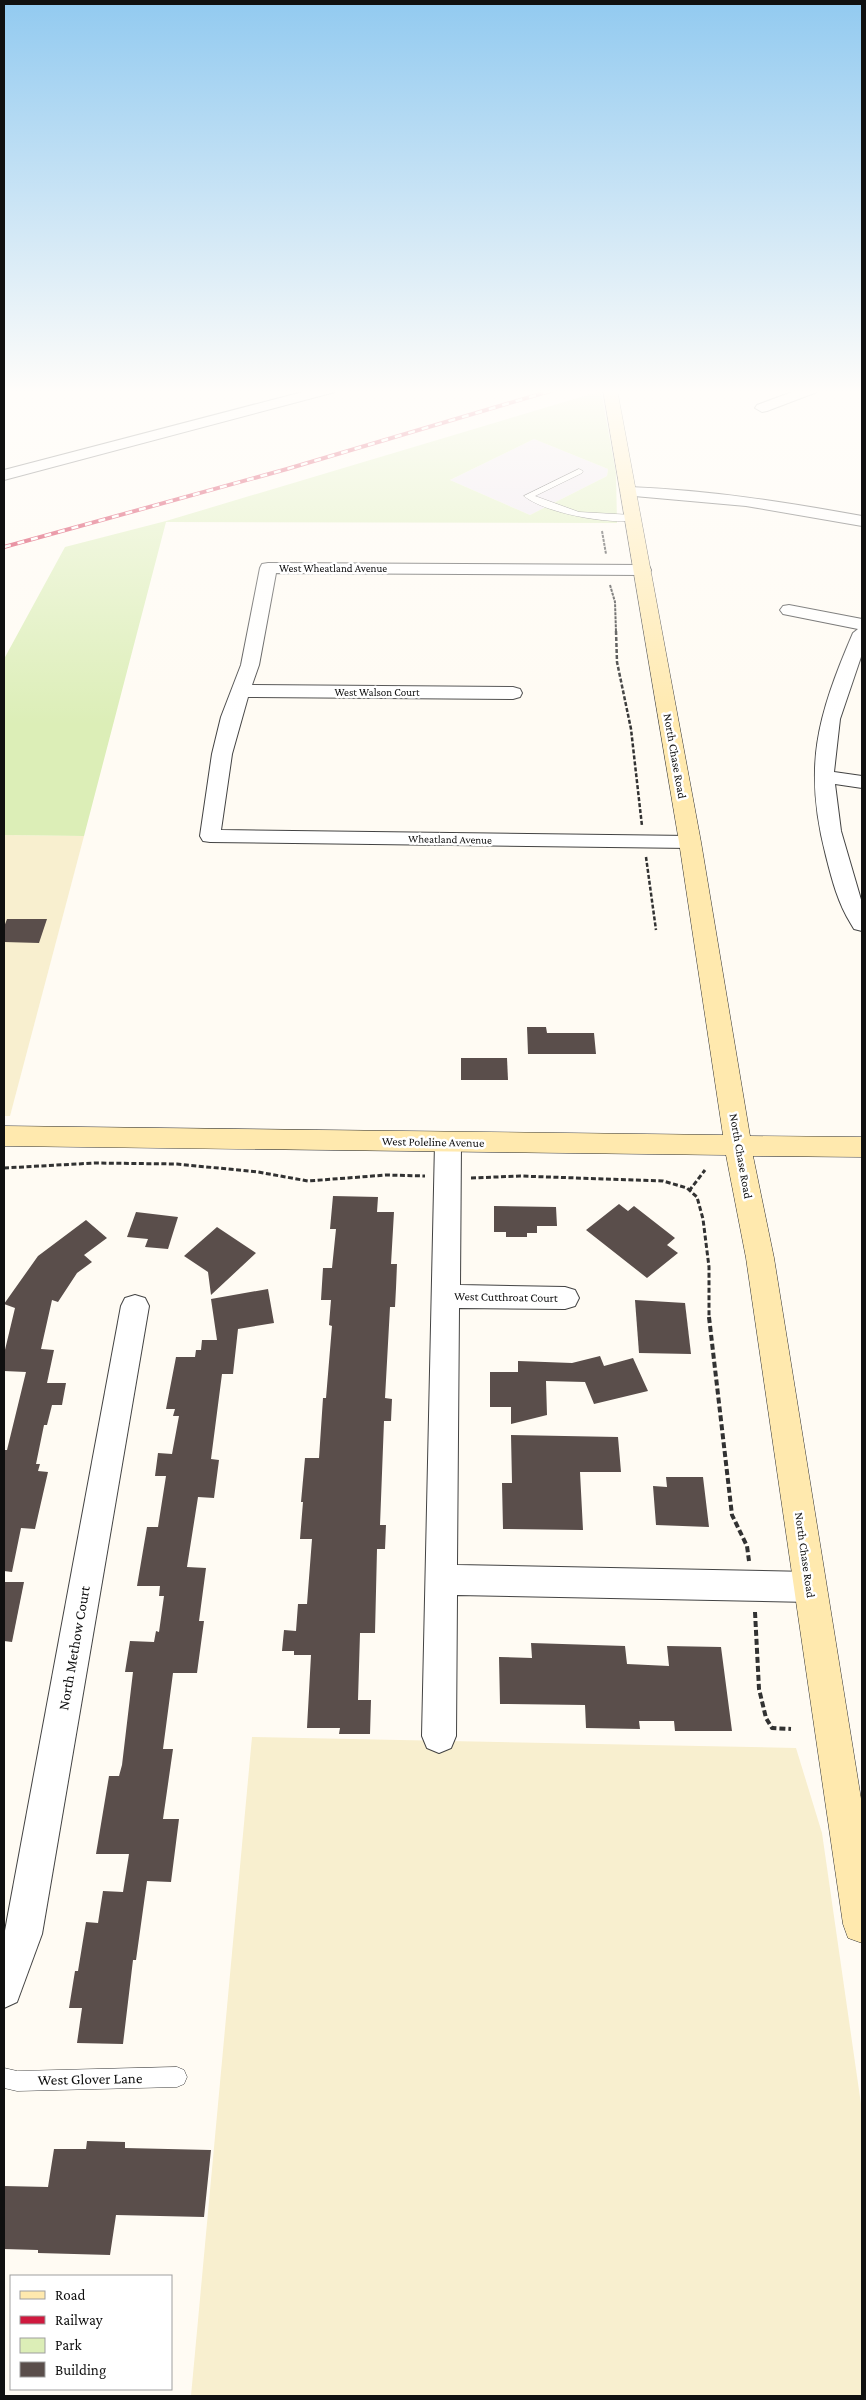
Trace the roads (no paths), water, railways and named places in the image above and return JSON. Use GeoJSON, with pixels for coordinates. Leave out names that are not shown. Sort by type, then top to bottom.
{"type":"FeatureCollection","features":[{"type":"Feature","properties":{"kind":"street","name":"North Chase Road"},"geometry":{"type":"LineString","coordinates":[[630,501],[690,842],[738,1146],[760,1258],[862,1924]]}},
{"type":"Feature","properties":{"kind":"street"},"geometry":{"type":"LineString","coordinates":[[750,501],[862,521]]}},
{"type":"Feature","properties":{"kind":"street","name":"West Wheatland Avenue"},"geometry":{"type":"LineString","coordinates":[[210,836],[222,754],[255,642],[268,568],[643,570]]}},
{"type":"Feature","properties":{"kind":"street"},"geometry":{"type":"LineString","coordinates":[[789,610],[862,624]]}},
{"type":"Feature","properties":{"kind":"street"},"geometry":{"type":"LineString","coordinates":[[862,633],[842,677],[829,718],[823,777],[826,805],[835,851],[849,897],[862,924]]}},
{"type":"Feature","properties":{"kind":"street","name":"West Walson Court"},"geometry":{"type":"LineString","coordinates":[[240,691],[513,693]]}},
{"type":"Feature","properties":{"kind":"street"},"geometry":{"type":"LineString","coordinates":[[823,777],[862,782]]}},
{"type":"Feature","properties":{"kind":"street","name":"Wheatland Avenue"},"geometry":{"type":"LineString","coordinates":[[210,836],[690,842]]}},
{"type":"Feature","properties":{"kind":"street","name":"West Poleline Avenue"},"geometry":{"type":"LineString","coordinates":[[4,1136],[862,1147]]}},
{"type":"Feature","properties":{"kind":"street"},"geometry":{"type":"LineString","coordinates":[[439,1736],[448,1143]]}},
{"type":"Feature","properties":{"kind":"street","name":"West Cutthroat Court"},"geometry":{"type":"LineString","coordinates":[[447,1296],[565,1298]]}},
{"type":"Feature","properties":{"kind":"street","name":"North Methow Court"},"geometry":{"type":"LineString","coordinates":[[4,1989],[23,1934],[136,1306]]}},
{"type":"Feature","properties":{"kind":"street"},"geometry":{"type":"LineString","coordinates":[[442,1580],[810,1587]]}},
{"type":"Feature","properties":{"kind":"lane"},"geometry":{"type":"LineString","coordinates":[[540,501],[574,515],[633,518]]}},
{"type":"Feature","properties":{"kind":"lane","name":"West Glover Lane"},"geometry":{"type":"LineString","coordinates":[[4,2078],[17,2081],[176,2077]]}},
{"type":"Feature","properties":{"kind":"railway"},"geometry":{"type":"LineString","coordinates":[[4,547],[171,501]]}}]}
